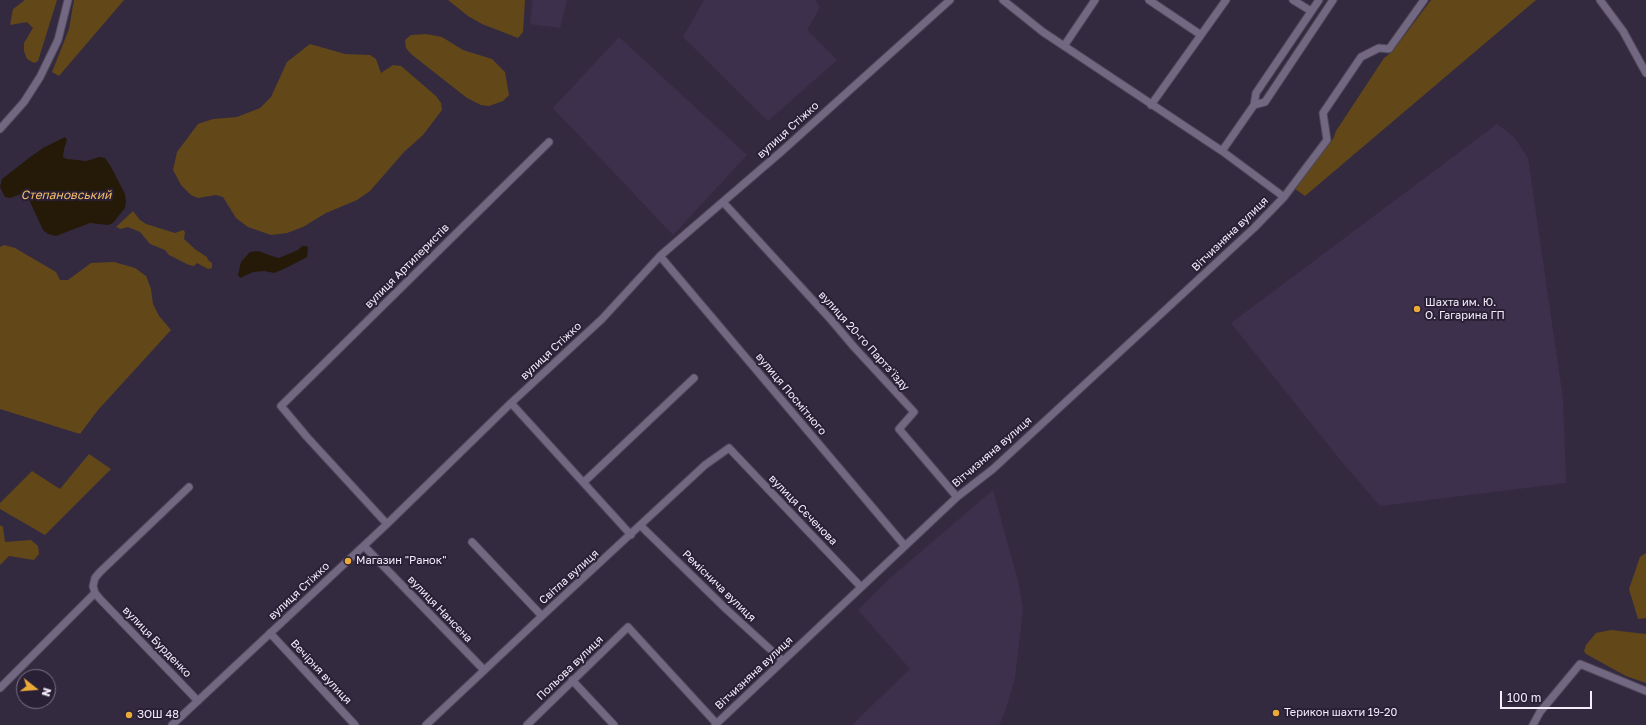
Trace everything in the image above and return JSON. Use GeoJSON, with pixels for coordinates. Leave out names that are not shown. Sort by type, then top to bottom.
{"type":"FeatureCollection","features":[{"type":"Feature","properties":{"kind":"street"},"geometry":{"type":"LineString","coordinates":[[0,129],[24,102],[40,77],[58,40],[68,0]]}},
{"type":"Feature","properties":{"kind":"street","name":"вулиця Стіжко"},"geometry":{"type":"LineString","coordinates":[[172,725],[364,546],[510,403],[602,319],[660,256],[723,202],[950,0]]}},
{"type":"Feature","properties":{"kind":"street"},"geometry":{"type":"LineString","coordinates":[[1003,0],[1043,32],[1222,152],[1284,197]]}},
{"type":"Feature","properties":{"kind":"street"},"geometry":{"type":"LineString","coordinates":[[1064,46],[1096,0]]}},
{"type":"Feature","properties":{"kind":"street"},"geometry":{"type":"LineString","coordinates":[[1149,0],[1200,35]]}},
{"type":"Feature","properties":{"kind":"street"},"geometry":{"type":"LineString","coordinates":[[1151,105],[1226,0]]}},
{"type":"Feature","properties":{"kind":"street"},"geometry":{"type":"LineString","coordinates":[[1293,0],[1310,12]]}},
{"type":"Feature","properties":{"kind":"street"},"geometry":{"type":"LineString","coordinates":[[1222,152],[1254,105],[1256,93],[1318,0]]}},
{"type":"Feature","properties":{"kind":"street"},"geometry":{"type":"LineString","coordinates":[[1254,105],[1265,102],[1333,0]]}},
{"type":"Feature","properties":{"kind":"street","name":"Вітчизняна вулиця"},"geometry":{"type":"LineString","coordinates":[[716,724],[957,497],[993,469],[1254,228],[1284,197],[1327,140],[1323,113],[1361,57],[1379,48],[1389,49],[1424,0]]}},
{"type":"Feature","properties":{"kind":"street"},"geometry":{"type":"LineString","coordinates":[[1600,0],[1623,30],[1646,73]]}},
{"type":"Feature","properties":{"kind":"street","name":"вулиця Артилеристів"},"geometry":{"type":"LineString","coordinates":[[387,524],[280,406],[549,142]]}},
{"type":"Feature","properties":{"kind":"street","name":"вулиця 20-го Партз'їзду"},"geometry":{"type":"LineString","coordinates":[[723,202],[914,412],[899,429],[957,497]]}},
{"type":"Feature","properties":{"kind":"street","name":"вулиця Посмітного"},"geometry":{"type":"LineString","coordinates":[[660,256],[905,546]]}},
{"type":"Feature","properties":{"kind":"street"},"geometry":{"type":"LineString","coordinates":[[584,482],[694,378]]}},
{"type":"Feature","properties":{"kind":"street"},"geometry":{"type":"LineString","coordinates":[[510,403],[631,535]]}},
{"type":"Feature","properties":{"kind":"street","name":"Світла вулиця"},"geometry":{"type":"LineString","coordinates":[[426,725],[705,465],[729,448]]}},
{"type":"Feature","properties":{"kind":"street","name":"вулиця Сєченова"},"geometry":{"type":"LineString","coordinates":[[729,448],[861,587]]}},
{"type":"Feature","properties":{"kind":"street"},"geometry":{"type":"LineString","coordinates":[[0,688],[94,593],[93,586],[95,578],[100,572],[189,488]]}},
{"type":"Feature","properties":{"kind":"street","name":"Реміснича вулиця"},"geometry":{"type":"LineString","coordinates":[[641,526],[726,609],[783,661]]}},
{"type":"Feature","properties":{"kind":"street"},"geometry":{"type":"LineString","coordinates":[[472,542],[542,616]]}},
{"type":"Feature","properties":{"kind":"street","name":"вулиця Нансена"},"geometry":{"type":"LineString","coordinates":[[364,546],[484,670]]}},
{"type":"Feature","properties":{"kind":"street","name":"вулиця Бурденко"},"geometry":{"type":"LineString","coordinates":[[94,593],[198,700]]}},
{"type":"Feature","properties":{"kind":"street","name":"Польова вулиця"},"geometry":{"type":"LineString","coordinates":[[528,725],[572,680],[628,627],[716,724]]}},
{"type":"Feature","properties":{"kind":"street","name":"Вечірня вулиця"},"geometry":{"type":"LineString","coordinates":[[270,633],[355,725]]}},
{"type":"Feature","properties":{"kind":"street"},"geometry":{"type":"LineString","coordinates":[[1533,725],[1540,712],[1580,664],[1646,691]]}},
{"type":"Feature","properties":{"kind":"street"},"geometry":{"type":"LineString","coordinates":[[572,680],[614,725]]}},
{"type":"Feature","properties":{"kind":"shaded area"},"geometry":{"type":"Polygon","coordinates":[[[25,0],[57,0],[38,61],[34,63],[27,59],[24,51],[24,43],[33,28],[27,22],[10,25],[13,9],[25,0]]]}},
{"type":"Feature","properties":{"kind":"shaded area"},"geometry":{"type":"Polygon","coordinates":[[[74,0],[124,0],[59,76],[52,72],[69,29],[74,0]]]}},
{"type":"Feature","properties":{"kind":"shaded area"},"geometry":{"type":"Polygon","coordinates":[[[448,0],[525,0],[523,32],[518,38],[482,24],[468,16],[448,0]]]}},
{"type":"Feature","properties":{"kind":"shaded area"},"geometry":{"type":"Polygon","coordinates":[[[533,0],[567,0],[560,28],[530,24],[533,0]]]}},
{"type":"Feature","properties":{"kind":"shaded area"},"geometry":{"type":"Polygon","coordinates":[[[704,0],[815,0],[820,7],[807,30],[837,60],[768,121],[683,37],[704,0]]]}},
{"type":"Feature","properties":{"kind":"shaded area"},"geometry":{"type":"Polygon","coordinates":[[[1431,0],[1536,0],[1305,196],[1295,189],[1333,139],[1336,131],[1384,58],[1392,52],[1431,0]]]}},
{"type":"Feature","properties":{"kind":"shaded area"},"geometry":{"type":"Polygon","coordinates":[[[426,34],[442,37],[463,50],[492,59],[505,72],[509,95],[503,101],[489,106],[481,105],[467,98],[411,54],[406,48],[405,40],[411,35],[426,34]]]}},
{"type":"Feature","properties":{"kind":"shaded area"},"geometry":{"type":"Polygon","coordinates":[[[619,37],[747,155],[673,235],[553,108],[619,37]]]}},
{"type":"Feature","properties":{"kind":"shaded area"},"geometry":{"type":"Polygon","coordinates":[[[310,44],[345,54],[370,55],[376,59],[381,73],[393,65],[401,66],[436,96],[441,103],[442,110],[423,135],[404,152],[370,191],[357,200],[326,213],[303,227],[287,233],[271,235],[248,227],[236,218],[223,197],[216,195],[198,198],[191,195],[181,185],[173,170],[177,152],[198,124],[213,119],[237,117],[260,108],[271,97],[287,62],[310,44]]]}},
{"type":"Feature","properties":{"kind":"shaded area"},"geometry":{"type":"Polygon","coordinates":[[[1497,124],[1514,137],[1528,158],[1563,399],[1566,483],[1380,506],[1342,462],[1231,323],[1497,124]]]}},
{"type":"Feature","properties":{"kind":"shaded area"},"geometry":{"type":"Polygon","coordinates":[[[133,211],[140,220],[146,224],[175,233],[183,230],[185,232],[184,239],[196,250],[207,257],[212,263],[212,268],[208,269],[197,263],[194,266],[189,265],[169,255],[165,250],[150,244],[140,232],[128,227],[121,229],[116,227],[133,211]]]}},
{"type":"Feature","properties":{"kind":"shaded area"},"geometry":{"type":"Polygon","coordinates":[[[4,245],[15,248],[56,272],[60,280],[68,280],[91,263],[114,262],[135,268],[146,276],[151,289],[153,304],[159,316],[171,330],[98,410],[80,434],[0,409],[0,247],[4,245]]]}},
{"type":"Feature","properties":{"kind":"shaded area"},"geometry":{"type":"Polygon","coordinates":[[[89,454],[111,469],[45,535],[0,509],[0,503],[32,471],[60,489],[89,454]]]}},
{"type":"Feature","properties":{"kind":"shaded area"},"geometry":{"type":"Polygon","coordinates":[[[993,490],[1018,581],[1023,608],[1015,678],[1006,709],[999,725],[852,725],[910,669],[858,610],[889,579],[993,490]]]}},
{"type":"Feature","properties":{"kind":"shaded area"},"geometry":{"type":"Polygon","coordinates":[[[0,525],[3,527],[5,542],[31,540],[38,546],[39,554],[34,560],[9,556],[0,565],[0,525]]]}},
{"type":"Feature","properties":{"kind":"shaded area"},"geometry":{"type":"Polygon","coordinates":[[[1646,553],[1646,618],[1638,619],[1629,589],[1640,557],[1646,553]]]}},
{"type":"Feature","properties":{"kind":"shaded area"},"geometry":{"type":"Polygon","coordinates":[[[1611,630],[1646,634],[1646,683],[1626,676],[1586,654],[1584,651],[1586,645],[1596,633],[1611,630]]]}},
{"type":"Feature","properties":{"kind":"water","name":"Степановський"},"geometry":{"type":"Polygon","coordinates":[[[65,137],[67,140],[63,157],[67,159],[86,161],[100,157],[105,158],[125,194],[126,202],[125,208],[113,223],[108,225],[90,223],[56,236],[48,234],[43,230],[27,195],[24,193],[10,198],[5,197],[0,187],[2,179],[29,158],[43,148],[65,137]]]}},
{"type":"Feature","properties":{"kind":"water"},"geometry":{"type":"Polygon","coordinates":[[[302,246],[308,247],[307,257],[286,268],[274,273],[264,271],[253,272],[240,278],[238,275],[241,262],[250,252],[258,251],[279,258],[298,250],[302,246]]]}},
{"type":"Feature","properties":{"kind":"place","name":"Шахта им. Ю. О. Гагарина ГП"},"geometry":{"type":"Point","coordinates":[1417,309]}},
{"type":"Feature","properties":{"kind":"place","name":"Магазин \"Ранок\""},"geometry":{"type":"Point","coordinates":[348,561]}},
{"type":"Feature","properties":{"kind":"place","name":"Терикон шахти 19-20"},"geometry":{"type":"Point","coordinates":[1276,713]}},
{"type":"Feature","properties":{"kind":"place","name":"ЗОШ 48"},"geometry":{"type":"Point","coordinates":[129,715]}}]}
